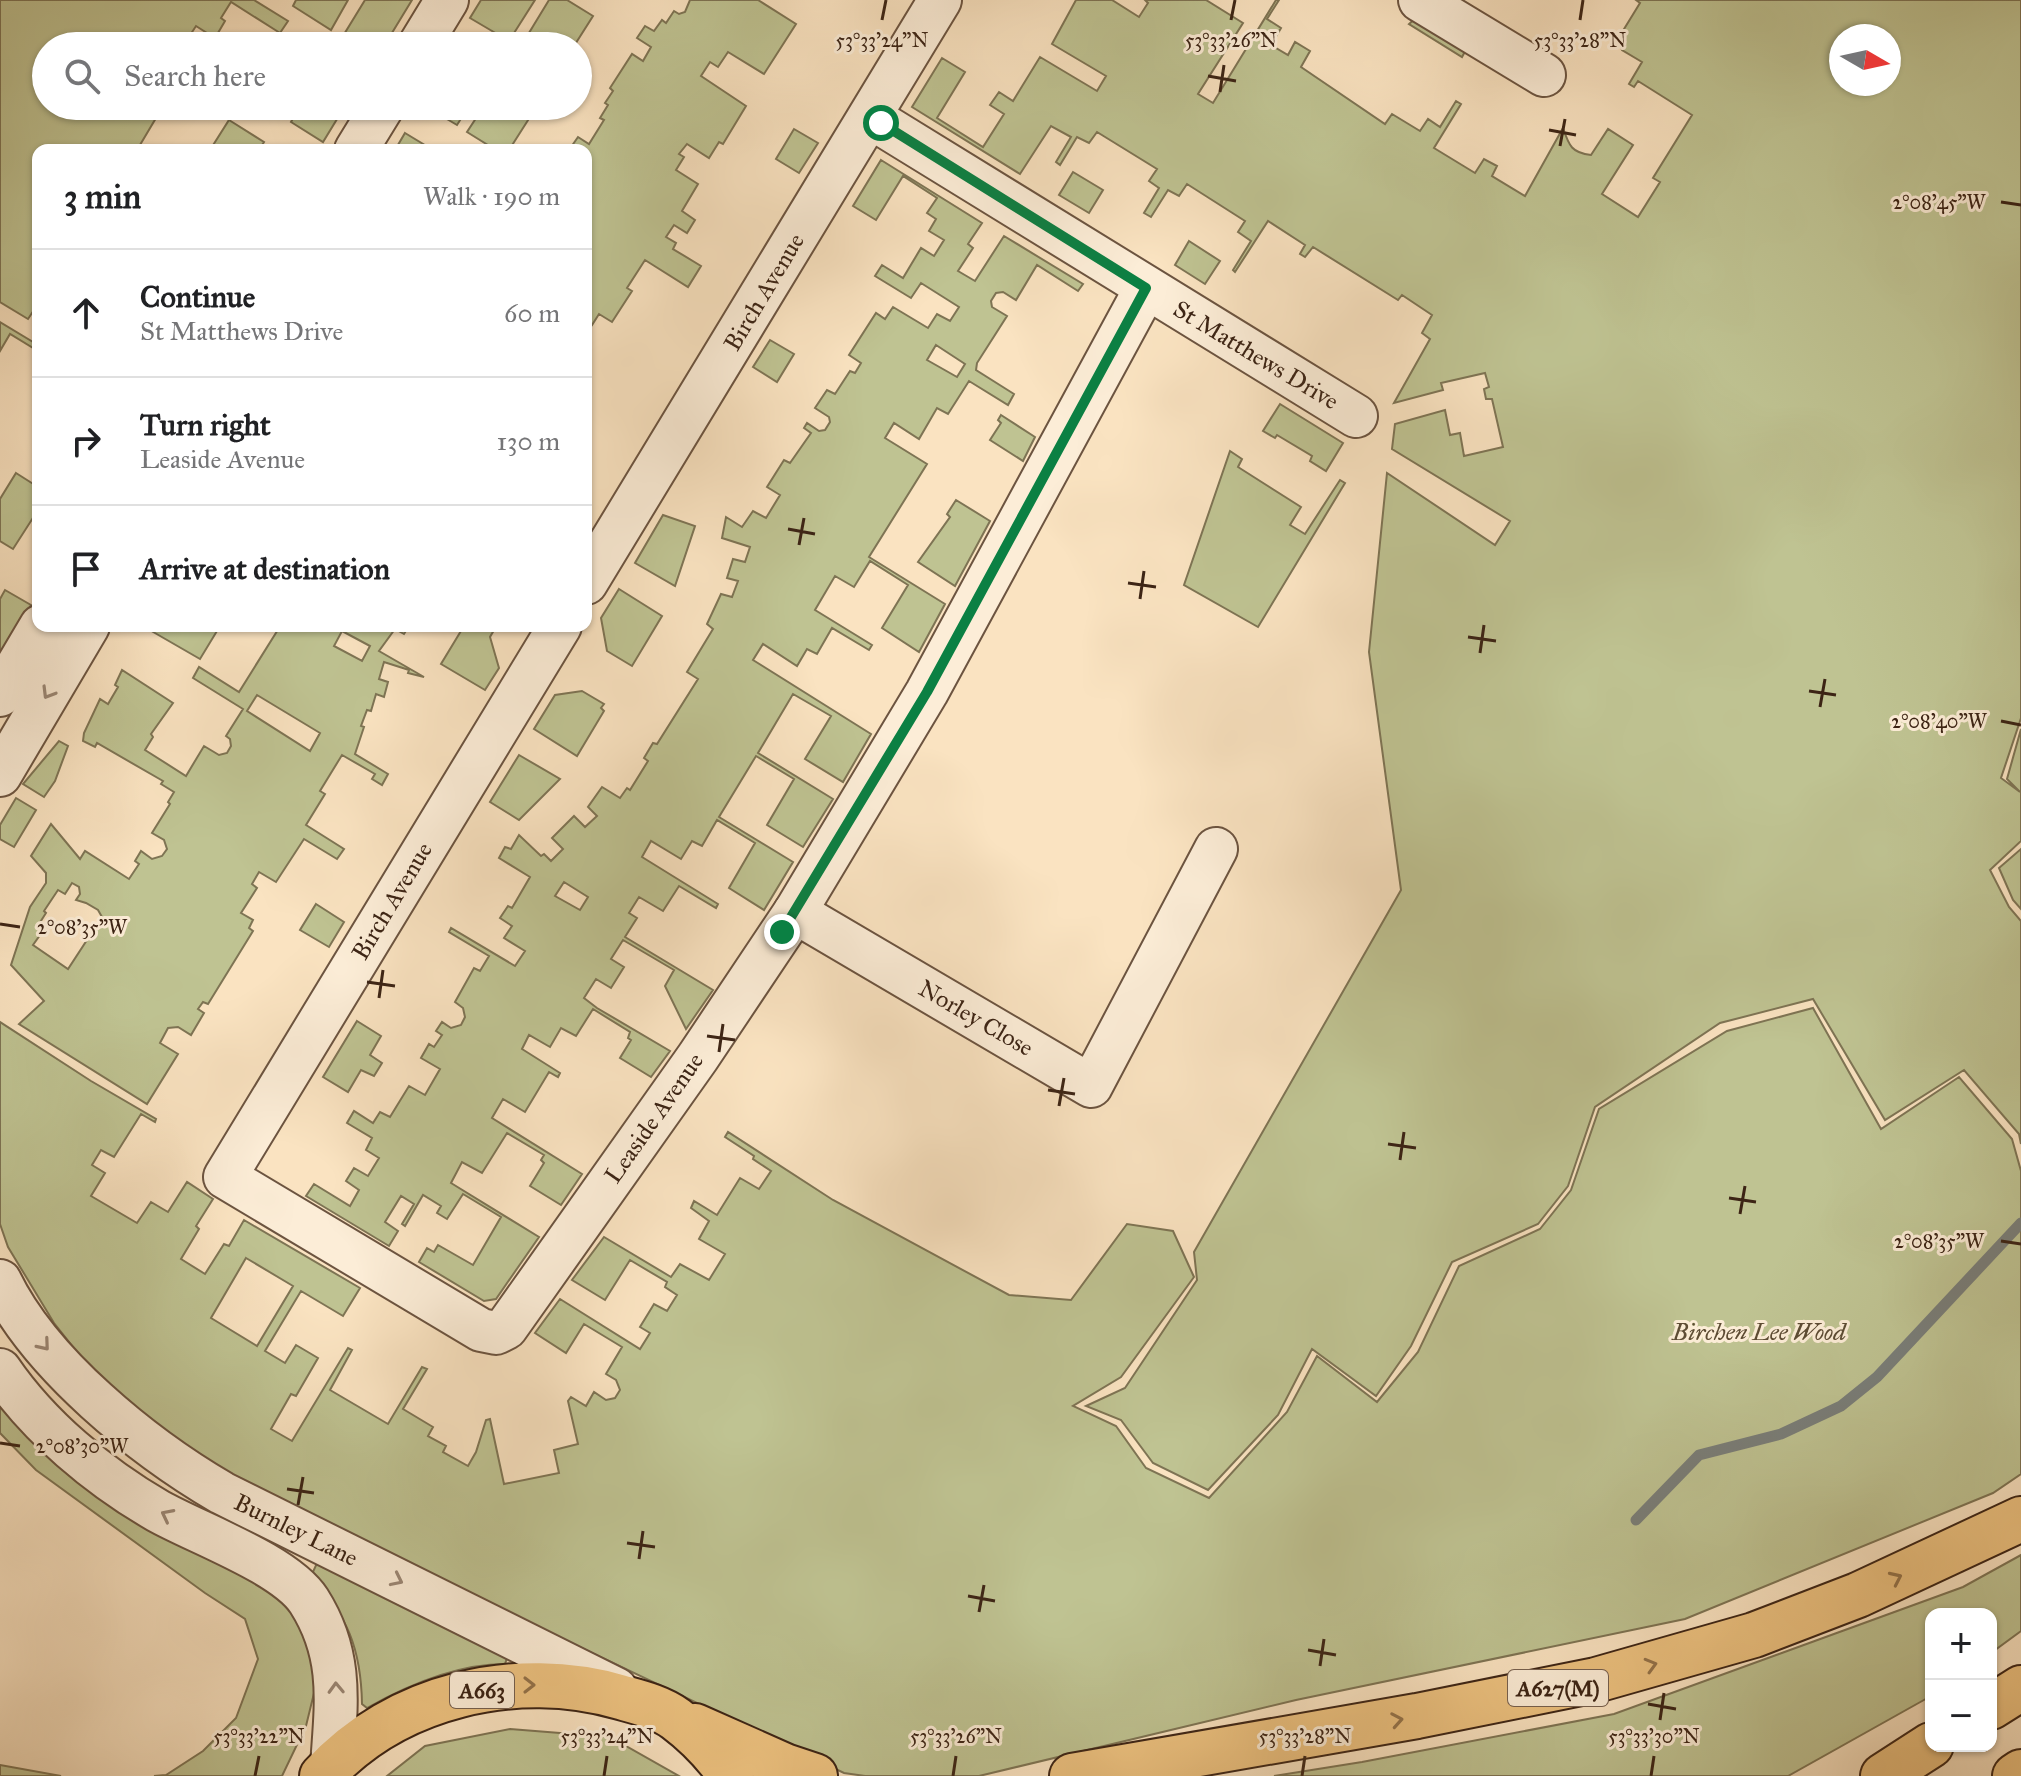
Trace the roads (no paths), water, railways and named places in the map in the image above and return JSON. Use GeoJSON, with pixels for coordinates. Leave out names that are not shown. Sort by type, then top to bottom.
{"type":"FeatureCollection","features":[{"type":"Feature","properties":{"kind":"highway","name":"A627(M)"},"geometry":{"type":"LineString","coordinates":[[1072,1776],[1417,1716],[1596,1680],[1754,1635],[1858,1595],[2021,1519]]}},
{"type":"Feature","properties":{"kind":"highway","name":"A663"},"geometry":{"type":"LineString","coordinates":[[327,1771],[398,1717],[437,1701],[485,1689],[522,1685],[566,1686],[603,1692],[662,1711],[701,1742],[731,1776]]}},
{"type":"Feature","properties":{"kind":"highway"},"geometry":{"type":"LineString","coordinates":[[1997,1703],[2021,1688]]}},
{"type":"Feature","properties":{"kind":"highway"},"geometry":{"type":"LineString","coordinates":[[662,1711],[785,1766],[815,1776]]}},
{"type":"Feature","properties":{"kind":"highway"},"geometry":{"type":"LineString","coordinates":[[1883,1776],[1925,1749]]}},
{"type":"Feature","properties":{"kind":"highway"},"geometry":{"type":"LineString","coordinates":[[2015,1776],[2021,1772]]}},
{"type":"Feature","properties":{"kind":"street"},"geometry":{"type":"LineString","coordinates":[[428,32],[447,0]]}},
{"type":"Feature","properties":{"kind":"street","name":"Birch Avenue"},"geometry":{"type":"LineString","coordinates":[[592,573],[940,0]]}},
{"type":"Feature","properties":{"kind":"street"},"geometry":{"type":"LineString","coordinates":[[1420,0],[1544,75]]}},
{"type":"Feature","properties":{"kind":"street","name":"St Matthews Drive"},"geometry":{"type":"LineString","coordinates":[[870,117],[1356,416]]}},
{"type":"Feature","properties":{"kind":"street"},"geometry":{"type":"LineString","coordinates":[[360,144],[374,120]]}},
{"type":"Feature","properties":{"kind":"street","name":"Leaside Avenue"},"geometry":{"type":"LineString","coordinates":[[225,1177],[481,1330],[496,1333],[506,1328],[690,1068],[795,912],[927,692],[1146,288]]}},
{"type":"Feature","properties":{"kind":"street"},"geometry":{"type":"LineString","coordinates":[[0,695],[37,632]]}},
{"type":"Feature","properties":{"kind":"street"},"geometry":{"type":"LineString","coordinates":[[0,775],[84,632]]}},
{"type":"Feature","properties":{"kind":"street","name":"Birch Avenue"},"geometry":{"type":"LineString","coordinates":[[225,1177],[556,632]]}},
{"type":"Feature","properties":{"kind":"street","name":"Norley Close"},"geometry":{"type":"LineString","coordinates":[[795,912],[1091,1086],[1216,849]]}},
{"type":"Feature","properties":{"kind":"street","name":"Burnley Lane"},"geometry":{"type":"LineString","coordinates":[[0,1281],[39,1340],[67,1371],[143,1441],[178,1467],[236,1500],[662,1711]]}},
{"type":"Feature","properties":{"kind":"street","name":"Burnley Lane"},"geometry":{"type":"LineString","coordinates":[[0,1370],[51,1429],[100,1472],[157,1510],[256,1559],[307,1598],[333,1655],[338,1690],[327,1771]]}},
{"type":"Feature","properties":{"kind":"waterway"},"geometry":{"type":"LineString","coordinates":[[1636,1520],[1699,1455],[1781,1434],[1841,1406],[1877,1377],[2021,1223]]}},
{"type":"Feature","properties":{"kind":"park label","name":"Birchen Lee Wood"},"geometry":{"type":"Point","coordinates":[1759,1332]}}]}
